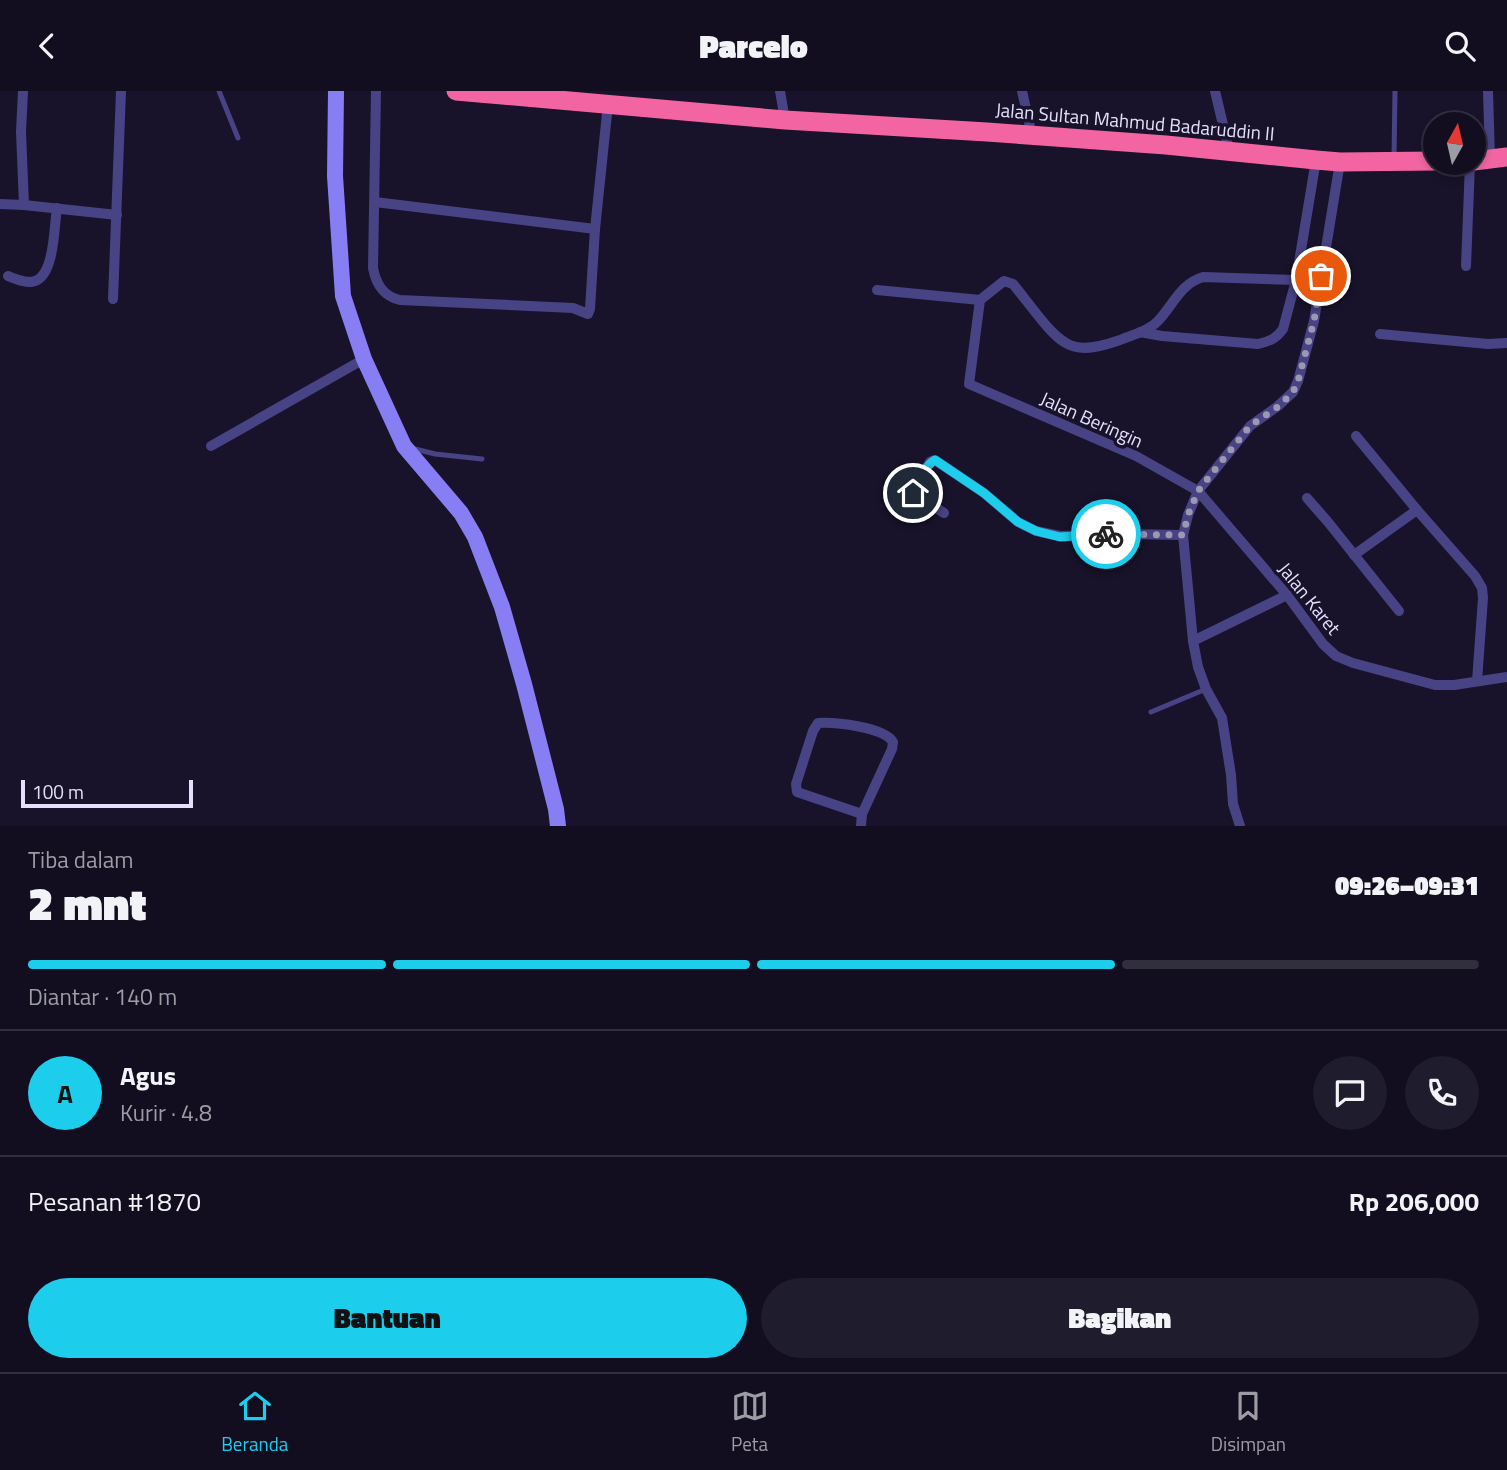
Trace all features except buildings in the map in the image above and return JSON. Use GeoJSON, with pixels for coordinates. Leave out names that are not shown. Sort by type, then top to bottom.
{"type":"FeatureCollection","features":[{"type":"Feature","properties":{"kind":"highway","name":"Jalan Sultan Mahmud Badaruddin II"},"geometry":{"type":"LineString","coordinates":[[456,91],[503,93],[785,120],[987,131],[1229,150],[1340,162],[1423,161]]}},
{"type":"Feature","properties":{"kind":"street"},"geometry":{"type":"LineString","coordinates":[[23,91],[20,132],[24,205]]}},
{"type":"Feature","properties":{"kind":"street"},"geometry":{"type":"LineString","coordinates":[[113,299],[121,91]]}},
{"type":"Feature","properties":{"kind":"street"},"geometry":{"type":"LineString","coordinates":[[336,91],[335,176],[343,296],[364,359],[404,446],[461,513],[475,537],[502,607],[521,671],[558,826]]}},
{"type":"Feature","properties":{"kind":"street"},"geometry":{"type":"LineString","coordinates":[[376,91],[373,268],[378,286],[392,298],[400,300],[573,308],[588,314],[608,104]]}},
{"type":"Feature","properties":{"kind":"street"},"geometry":{"type":"LineString","coordinates":[[780,91],[785,120]]}},
{"type":"Feature","properties":{"kind":"street"},"geometry":{"type":"LineString","coordinates":[[1022,91],[1032,136]]}},
{"type":"Feature","properties":{"kind":"street"},"geometry":{"type":"LineString","coordinates":[[1215,91],[1229,150]]}},
{"type":"Feature","properties":{"kind":"street"},"geometry":{"type":"LineString","coordinates":[[1486,132],[1488,91]]}},
{"type":"Feature","properties":{"kind":"street"},"geometry":{"type":"LineString","coordinates":[[1140,332],[1258,344],[1278,336],[1283,329],[1296,280],[1316,160]]}},
{"type":"Feature","properties":{"kind":"street"},"geometry":{"type":"LineString","coordinates":[[1240,826],[1233,804],[1222,718],[1206,689],[1198,667],[1183,535],[1198,491],[1250,426],[1279,406],[1293,392],[1298,381],[1314,321],[1340,162]]}},
{"type":"Feature","properties":{"kind":"street"},"geometry":{"type":"LineString","coordinates":[[1466,266],[1482,175]]}},
{"type":"Feature","properties":{"kind":"street"},"geometry":{"type":"LineString","coordinates":[[375,202],[595,229]]}},
{"type":"Feature","properties":{"kind":"street"},"geometry":{"type":"LineString","coordinates":[[0,204],[117,215]]}},
{"type":"Feature","properties":{"kind":"street"},"geometry":{"type":"LineString","coordinates":[[8,276],[26,282],[36,281],[41,277],[48,267],[53,249],[57,208]]}},
{"type":"Feature","properties":{"kind":"street"},"geometry":{"type":"LineString","coordinates":[[877,290],[979,300],[999,283],[1009,282],[1055,338],[1078,347],[1093,347],[1156,324],[1192,280],[1203,277],[1296,280]]}},
{"type":"Feature","properties":{"kind":"street","name":"Jalan Beringin"},"geometry":{"type":"LineString","coordinates":[[979,300],[970,384],[1136,456],[1198,491]]}},
{"type":"Feature","properties":{"kind":"street"},"geometry":{"type":"LineString","coordinates":[[1380,334],[1488,344],[1507,343]]}},
{"type":"Feature","properties":{"kind":"street"},"geometry":{"type":"LineString","coordinates":[[211,446],[364,359]]}},
{"type":"Feature","properties":{"kind":"street"},"geometry":{"type":"LineString","coordinates":[[1356,436],[1475,576],[1482,588],[1477,681]]}},
{"type":"Feature","properties":{"kind":"street"},"geometry":{"type":"LineString","coordinates":[[902,515],[930,462],[935,460],[984,493],[1018,522],[1036,531],[1060,537],[1183,535]]}},
{"type":"Feature","properties":{"kind":"street","name":"Jalan Karet"},"geometry":{"type":"LineString","coordinates":[[1198,491],[1287,595],[1323,644],[1336,656],[1353,663],[1435,684],[1454,685],[1507,677]]}},
{"type":"Feature","properties":{"kind":"street"},"geometry":{"type":"LineString","coordinates":[[913,493],[944,513]]}},
{"type":"Feature","properties":{"kind":"street"},"geometry":{"type":"LineString","coordinates":[[1307,498],[1399,611]]}},
{"type":"Feature","properties":{"kind":"street"},"geometry":{"type":"LineString","coordinates":[[1354,555],[1417,510]]}},
{"type":"Feature","properties":{"kind":"street"},"geometry":{"type":"LineString","coordinates":[[1193,641],[1287,595]]}},
{"type":"Feature","properties":{"kind":"street"},"geometry":{"type":"LineString","coordinates":[[860,826],[862,814],[893,742],[890,737],[872,730],[829,722],[818,723],[796,784],[797,792],[862,814]]}},
{"type":"Feature","properties":{"kind":"lane"},"geometry":{"type":"LineString","coordinates":[[219,91],[238,138]]}},
{"type":"Feature","properties":{"kind":"lane"},"geometry":{"type":"LineString","coordinates":[[1394,161],[1395,91]]}},
{"type":"Feature","properties":{"kind":"lane"},"geometry":{"type":"LineString","coordinates":[[404,446],[435,454],[482,459]]}},
{"type":"Feature","properties":{"kind":"lane"},"geometry":{"type":"LineString","coordinates":[[1151,712],[1206,689]]}},
{"type":"Feature","properties":{"kind":"way so far"},"geometry":{"type":"LineString","coordinates":[[1106,534],[1183,535],[1198,491],[1250,426],[1279,406],[1293,392],[1314,321],[1321,276]]}},
{"type":"Feature","properties":{"kind":"route"},"geometry":{"type":"LineString","coordinates":[[913,493],[930,462],[935,460],[984,493],[1018,522],[1036,531],[1060,537],[1106,534]]}}]}
